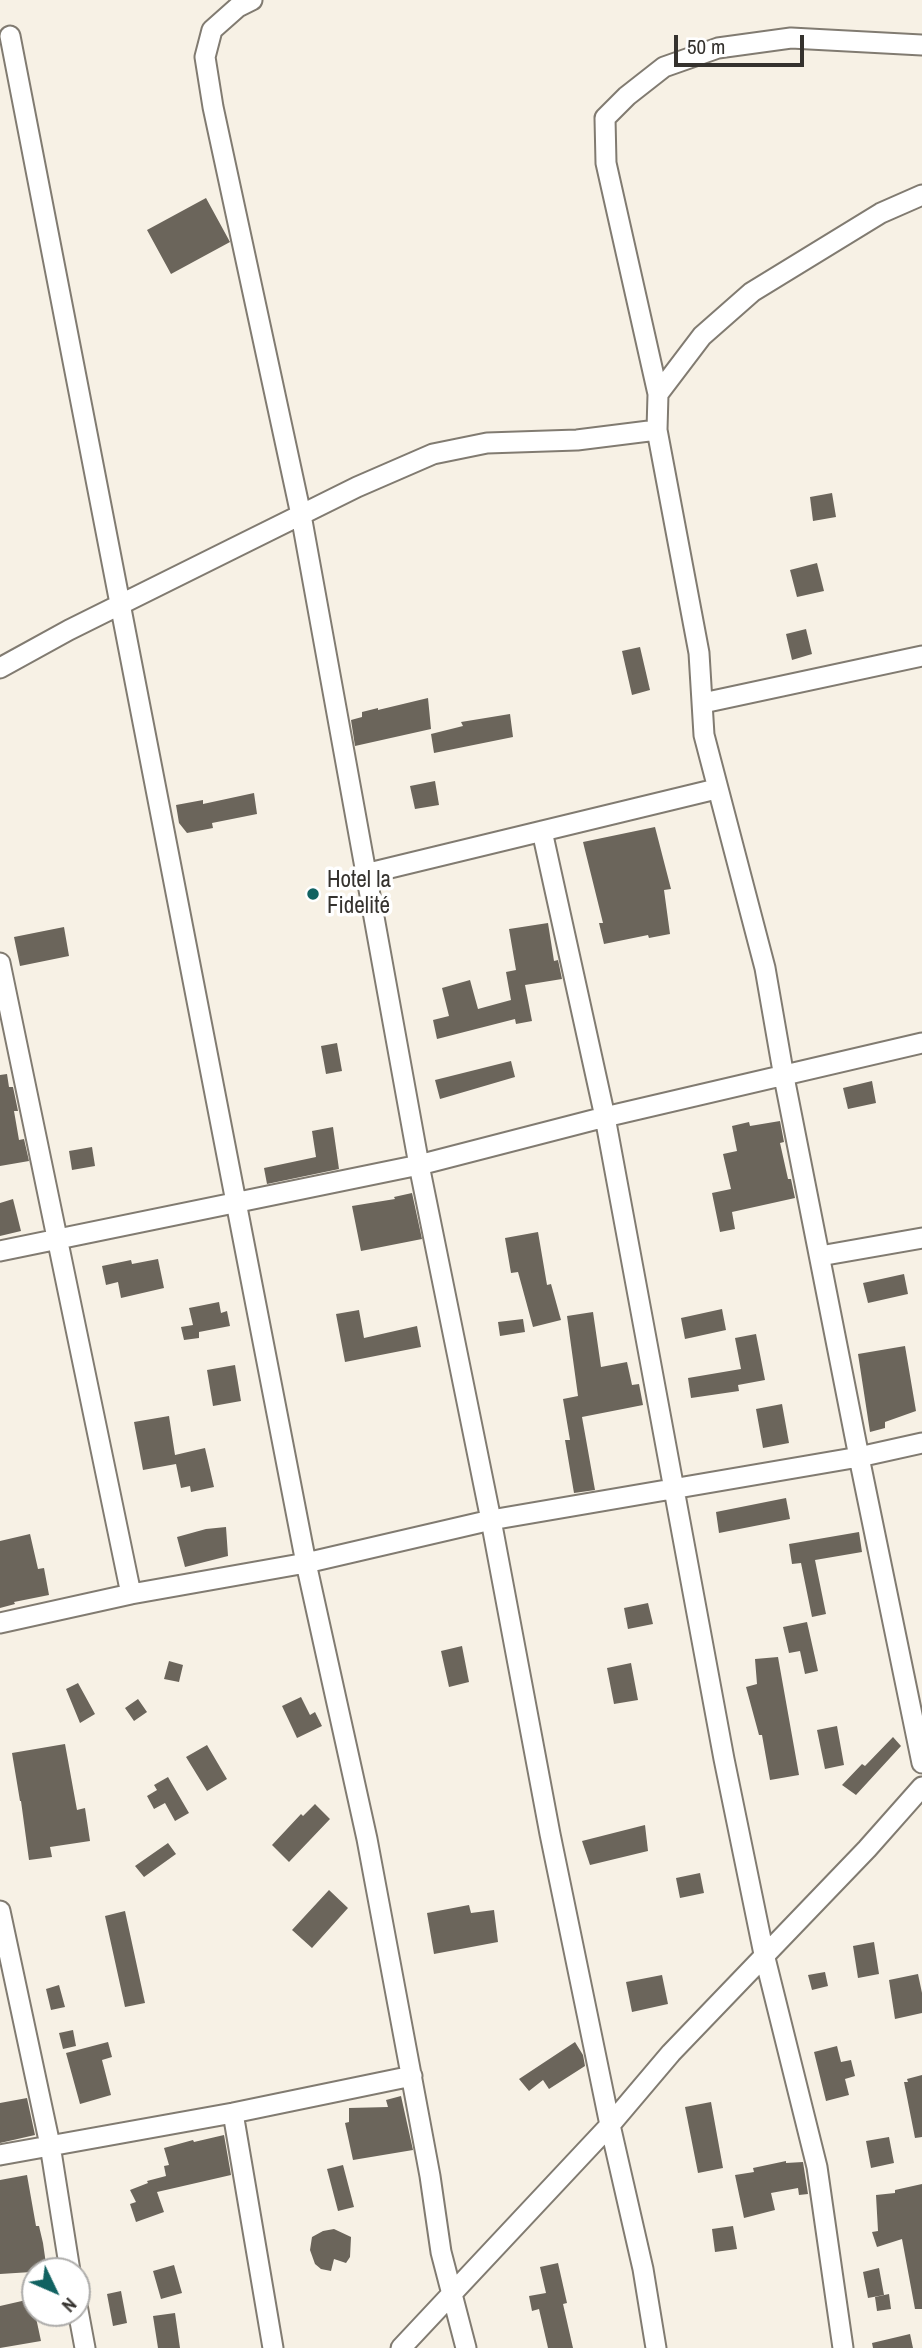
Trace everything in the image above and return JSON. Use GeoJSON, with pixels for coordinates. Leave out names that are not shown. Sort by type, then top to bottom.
{"type":"FeatureCollection","features":[{"type":"Feature","properties":{"kind":"street"},"geometry":{"type":"LineString","coordinates":[[252,0],[238,7],[212,30],[205,57],[213,107],[300,515],[419,1165],[491,1520],[550,1833],[643,2269],[656,2348]]}},
{"type":"Feature","properties":{"kind":"street"},"geometry":{"type":"LineString","coordinates":[[10,36],[306,1563],[367,1839],[412,2076],[441,2252],[466,2348]]}},
{"type":"Feature","properties":{"kind":"street"},"geometry":{"type":"LineString","coordinates":[[922,45],[790,38],[718,48],[664,67],[627,96],[605,118],[607,163],[658,394],[657,430],[699,653],[704,735],[765,968],[859,1457],[922,1763]]}},
{"type":"Feature","properties":{"kind":"street"},"geometry":{"type":"LineString","coordinates":[[658,394],[702,337],[752,292],[881,213],[922,195]]}},
{"type":"Feature","properties":{"kind":"street"},"geometry":{"type":"LineString","coordinates":[[0,668],[300,515],[433,454],[487,443],[577,440],[657,430]]}},
{"type":"Feature","properties":{"kind":"street"},"geometry":{"type":"LineString","coordinates":[[703,704],[896,664],[922,656]]}},
{"type":"Feature","properties":{"kind":"street"},"geometry":{"type":"LineString","coordinates":[[365,874],[716,789]]}},
{"type":"Feature","properties":{"kind":"street"},"geometry":{"type":"LineString","coordinates":[[542,831],[605,1117],[764,1954],[817,2167],[843,2348]]}},
{"type":"Feature","properties":{"kind":"street"},"geometry":{"type":"LineString","coordinates":[[0,962],[131,1594]]}},
{"type":"Feature","properties":{"kind":"street"},"geometry":{"type":"LineString","coordinates":[[0,1251],[419,1165],[605,1117],[922,1043]]}},
{"type":"Feature","properties":{"kind":"street"},"geometry":{"type":"LineString","coordinates":[[820,1256],[922,1238]]}},
{"type":"Feature","properties":{"kind":"street"},"geometry":{"type":"LineString","coordinates":[[0,1623],[131,1594],[306,1563],[491,1520],[859,1457],[922,1443]]}},
{"type":"Feature","properties":{"kind":"street"},"geometry":{"type":"LineString","coordinates":[[401,2348],[610,2124],[671,2053],[867,1849],[922,1787]]}},
{"type":"Feature","properties":{"kind":"street"},"geometry":{"type":"LineString","coordinates":[[0,1911],[50,2145],[68,2257]]}},
{"type":"Feature","properties":{"kind":"street"},"geometry":{"type":"LineString","coordinates":[[0,2155],[233,2113],[412,2076]]}},
{"type":"Feature","properties":{"kind":"street"},"geometry":{"type":"LineString","coordinates":[[233,2113],[273,2348]]}},
{"type":"Feature","properties":{"kind":"street"},"geometry":{"type":"LineString","coordinates":[[81,2327],[85,2348]]}},
{"type":"Feature","properties":{"kind":"building"},"geometry":{"type":"Polygon","coordinates":[[[206,198],[230,242],[171,274],[147,230],[206,198]]]}},
{"type":"Feature","properties":{"kind":"building"},"geometry":{"type":"Polygon","coordinates":[[[832,493],[836,517],[813,521],[810,497],[832,493]]]}},
{"type":"Feature","properties":{"kind":"building"},"geometry":{"type":"Polygon","coordinates":[[[817,563],[824,591],[797,597],[790,570],[817,563]]]}},
{"type":"Feature","properties":{"kind":"building"},"geometry":{"type":"Polygon","coordinates":[[[806,629],[812,654],[792,660],[786,634],[806,629]]]}},
{"type":"Feature","properties":{"kind":"building"},"geometry":{"type":"Polygon","coordinates":[[[640,647],[650,690],[632,695],[622,651],[640,647]]]}},
{"type":"Feature","properties":{"kind":"building"},"geometry":{"type":"Polygon","coordinates":[[[428,698],[431,729],[355,746],[351,720],[362,717],[362,712],[428,698]]]}},
{"type":"Feature","properties":{"kind":"building"},"geometry":{"type":"Polygon","coordinates":[[[510,714],[513,737],[434,753],[431,734],[463,726],[461,722],[510,714]]]}},
{"type":"Feature","properties":{"kind":"building"},"geometry":{"type":"Polygon","coordinates":[[[435,781],[439,805],[415,809],[410,786],[435,781]]]}},
{"type":"Feature","properties":{"kind":"building"},"geometry":{"type":"Polygon","coordinates":[[[254,793],[257,814],[212,823],[213,828],[187,833],[179,823],[176,805],[203,800],[203,804],[254,793]]]}},
{"type":"Feature","properties":{"kind":"building"},"geometry":{"type":"Polygon","coordinates":[[[655,827],[671,889],[664,890],[670,934],[649,938],[648,935],[604,944],[599,923],[603,923],[583,842],[655,827]]]}},
{"type":"Feature","properties":{"kind":"building"},"geometry":{"type":"Polygon","coordinates":[[[548,923],[554,961],[558,960],[562,979],[525,985],[532,1021],[516,1024],[515,1019],[437,1039],[433,1020],[449,1016],[442,988],[470,980],[478,1009],[511,1000],[506,972],[516,970],[509,929],[548,923]]]}},
{"type":"Feature","properties":{"kind":"building"},"geometry":{"type":"Polygon","coordinates":[[[64,927],[69,956],[20,966],[14,937],[64,927]]]}},
{"type":"Feature","properties":{"kind":"building"},"geometry":{"type":"Polygon","coordinates":[[[337,1043],[342,1071],[326,1074],[321,1046],[337,1043]]]}},
{"type":"Feature","properties":{"kind":"building"},"geometry":{"type":"Polygon","coordinates":[[[511,1061],[515,1077],[440,1099],[435,1080],[511,1061]]]}},
{"type":"Feature","properties":{"kind":"building"},"geometry":{"type":"Polygon","coordinates":[[[7,1074],[18,1111],[14,1111],[19,1140],[24,1139],[29,1161],[0,1166],[0,1075],[7,1074]]]}},
{"type":"Feature","properties":{"kind":"building"},"geometry":{"type":"Polygon","coordinates":[[[872,1081],[876,1103],[848,1109],[843,1088],[872,1081]]]}},
{"type":"Feature","properties":{"kind":"building"},"geometry":{"type":"Polygon","coordinates":[[[780,1121],[784,1142],[780,1143],[795,1198],[732,1212],[735,1229],[720,1232],[712,1193],[731,1189],[723,1154],[737,1151],[732,1126],[749,1122],[750,1126],[780,1121]]]}},
{"type":"Feature","properties":{"kind":"building"},"geometry":{"type":"Polygon","coordinates":[[[333,1127],[339,1169],[267,1184],[264,1168],[316,1157],[312,1131],[333,1127]]]}},
{"type":"Feature","properties":{"kind":"building"},"geometry":{"type":"Polygon","coordinates":[[[92,1147],[95,1166],[72,1170],[69,1151],[92,1147]]]}},
{"type":"Feature","properties":{"kind":"building"},"geometry":{"type":"Polygon","coordinates":[[[412,1193],[422,1239],[361,1251],[352,1206],[395,1199],[394,1197],[412,1193]]]}},
{"type":"Feature","properties":{"kind":"building"},"geometry":{"type":"Polygon","coordinates":[[[13,1199],[21,1231],[0,1236],[0,1203],[13,1199]]]}},
{"type":"Feature","properties":{"kind":"building"},"geometry":{"type":"Polygon","coordinates":[[[538,1232],[547,1285],[551,1284],[561,1320],[533,1327],[518,1272],[511,1273],[505,1238],[538,1232]]]}},
{"type":"Feature","properties":{"kind":"building"},"geometry":{"type":"Polygon","coordinates":[[[158,1259],[164,1288],[121,1298],[118,1282],[106,1285],[102,1266],[131,1260],[132,1264],[158,1259]]]}},
{"type":"Feature","properties":{"kind":"building"},"geometry":{"type":"Polygon","coordinates":[[[904,1274],[908,1294],[868,1303],[863,1283],[904,1274]]]}},
{"type":"Feature","properties":{"kind":"building"},"geometry":{"type":"Polygon","coordinates":[[[219,1302],[221,1313],[227,1311],[230,1326],[199,1332],[199,1338],[184,1340],[181,1327],[193,1325],[189,1308],[219,1302]]]}},
{"type":"Feature","properties":{"kind":"building"},"geometry":{"type":"Polygon","coordinates":[[[722,1309],[726,1330],[685,1339],[681,1318],[722,1309]]]}},
{"type":"Feature","properties":{"kind":"building"},"geometry":{"type":"Polygon","coordinates":[[[359,1310],[364,1338],[417,1326],[421,1347],[345,1362],[336,1314],[359,1310]]]}},
{"type":"Feature","properties":{"kind":"building"},"geometry":{"type":"Polygon","coordinates":[[[593,1312],[601,1367],[627,1362],[632,1385],[639,1384],[643,1405],[582,1417],[595,1490],[574,1493],[565,1440],[570,1440],[563,1399],[578,1396],[567,1316],[593,1312]]]}},
{"type":"Feature","properties":{"kind":"building"},"geometry":{"type":"Polygon","coordinates":[[[523,1319],[525,1332],[500,1336],[498,1322],[523,1319]]]}},
{"type":"Feature","properties":{"kind":"building"},"geometry":{"type":"Polygon","coordinates":[[[756,1334],[765,1380],[738,1385],[739,1391],[691,1398],[688,1378],[741,1369],[735,1338],[756,1334]]]}},
{"type":"Feature","properties":{"kind":"building"},"geometry":{"type":"Polygon","coordinates":[[[905,1346],[916,1411],[885,1422],[885,1428],[870,1432],[858,1354],[905,1346]]]}},
{"type":"Feature","properties":{"kind":"building"},"geometry":{"type":"Polygon","coordinates":[[[235,1365],[241,1401],[213,1406],[207,1370],[235,1365]]]}},
{"type":"Feature","properties":{"kind":"building"},"geometry":{"type":"Polygon","coordinates":[[[782,1404],[789,1443],[763,1448],[756,1409],[782,1404]]]}},
{"type":"Feature","properties":{"kind":"building"},"geometry":{"type":"Polygon","coordinates":[[[169,1416],[175,1455],[205,1448],[214,1487],[191,1492],[190,1486],[181,1488],[176,1464],[143,1470],[134,1422],[169,1416]]]}},
{"type":"Feature","properties":{"kind":"building"},"geometry":{"type":"Polygon","coordinates":[[[786,1498],[790,1519],[719,1533],[716,1512],[786,1498]]]}},
{"type":"Feature","properties":{"kind":"building"},"geometry":{"type":"Polygon","coordinates":[[[226,1527],[228,1556],[185,1567],[177,1537],[226,1527]]]}},
{"type":"Feature","properties":{"kind":"building"},"geometry":{"type":"Polygon","coordinates":[[[859,1532],[862,1552],[815,1560],[826,1614],[812,1617],[801,1563],[792,1564],[789,1544],[859,1532]]]}},
{"type":"Feature","properties":{"kind":"building"},"geometry":{"type":"Polygon","coordinates":[[[30,1534],[38,1569],[44,1568],[49,1595],[14,1602],[15,1604],[0,1608],[0,1541],[30,1534]]]}},
{"type":"Feature","properties":{"kind":"building"},"geometry":{"type":"Polygon","coordinates":[[[648,1603],[653,1624],[628,1629],[624,1608],[648,1603]]]}},
{"type":"Feature","properties":{"kind":"building"},"geometry":{"type":"Polygon","coordinates":[[[807,1622],[818,1671],[805,1674],[800,1651],[789,1653],[783,1627],[807,1622]]]}},
{"type":"Feature","properties":{"kind":"building"},"geometry":{"type":"Polygon","coordinates":[[[462,1646],[469,1682],[449,1687],[441,1651],[462,1646]]]}},
{"type":"Feature","properties":{"kind":"building"},"geometry":{"type":"Polygon","coordinates":[[[778,1657],[799,1775],[770,1780],[762,1735],[759,1735],[746,1687],[757,1684],[755,1659],[778,1657]]]}},
{"type":"Feature","properties":{"kind":"building"},"geometry":{"type":"Polygon","coordinates":[[[169,1661],[183,1665],[179,1682],[164,1679],[169,1661]]]}},
{"type":"Feature","properties":{"kind":"building"},"geometry":{"type":"Polygon","coordinates":[[[631,1663],[638,1700],[614,1704],[607,1668],[631,1663]]]}},
{"type":"Feature","properties":{"kind":"building"},"geometry":{"type":"Polygon","coordinates":[[[78,1683],[95,1714],[80,1723],[66,1689],[78,1683]]]}},
{"type":"Feature","properties":{"kind":"building"},"geometry":{"type":"Polygon","coordinates":[[[301,1697],[310,1715],[315,1712],[322,1726],[297,1738],[282,1706],[301,1697]]]}},
{"type":"Feature","properties":{"kind":"building"},"geometry":{"type":"Polygon","coordinates":[[[138,1699],[147,1712],[134,1721],[125,1708],[138,1699]]]}},
{"type":"Feature","properties":{"kind":"building"},"geometry":{"type":"Polygon","coordinates":[[[837,1726],[844,1765],[825,1769],[817,1730],[837,1726]]]}},
{"type":"Feature","properties":{"kind":"building"},"geometry":{"type":"Polygon","coordinates":[[[893,1737],[901,1746],[856,1795],[842,1785],[862,1764],[865,1766],[893,1737]]]}},
{"type":"Feature","properties":{"kind":"building"},"geometry":{"type":"Polygon","coordinates":[[[65,1744],[77,1810],[85,1808],[90,1841],[50,1847],[52,1857],[29,1860],[12,1753],[65,1744]]]}},
{"type":"Feature","properties":{"kind":"building"},"geometry":{"type":"Polygon","coordinates":[[[207,1745],[227,1779],[207,1791],[186,1757],[207,1745]]]}},
{"type":"Feature","properties":{"kind":"building"},"geometry":{"type":"Polygon","coordinates":[[[168,1777],[189,1813],[175,1821],[165,1803],[154,1809],[147,1796],[157,1790],[154,1785],[168,1777]]]}},
{"type":"Feature","properties":{"kind":"building"},"geometry":{"type":"Polygon","coordinates":[[[315,1804],[330,1819],[289,1862],[272,1845],[301,1814],[303,1816],[315,1804]]]}},
{"type":"Feature","properties":{"kind":"building"},"geometry":{"type":"Polygon","coordinates":[[[645,1825],[648,1851],[590,1865],[582,1841],[645,1825]]]}},
{"type":"Feature","properties":{"kind":"building"},"geometry":{"type":"Polygon","coordinates":[[[168,1843],[176,1854],[144,1877],[135,1866],[168,1843]]]}},
{"type":"Feature","properties":{"kind":"building"},"geometry":{"type":"Polygon","coordinates":[[[700,1873],[704,1893],[680,1898],[676,1878],[700,1873]]]}},
{"type":"Feature","properties":{"kind":"building"},"geometry":{"type":"Polygon","coordinates":[[[329,1890],[348,1908],[312,1948],[292,1930],[329,1890]]]}},
{"type":"Feature","properties":{"kind":"building"},"geometry":{"type":"Polygon","coordinates":[[[469,1905],[471,1913],[494,1910],[498,1942],[434,1954],[427,1913],[469,1905]]]}},
{"type":"Feature","properties":{"kind":"building"},"geometry":{"type":"Polygon","coordinates":[[[125,1911],[145,2003],[125,2007],[105,1916],[125,1911]]]}},
{"type":"Feature","properties":{"kind":"building"},"geometry":{"type":"Polygon","coordinates":[[[874,1942],[879,1974],[858,1978],[853,1946],[874,1942]]]}},
{"type":"Feature","properties":{"kind":"building"},"geometry":{"type":"Polygon","coordinates":[[[825,1972],[828,1986],[812,1990],[808,1975],[825,1972]]]}},
{"type":"Feature","properties":{"kind":"building"},"geometry":{"type":"Polygon","coordinates":[[[918,1974],[922,2013],[895,2019],[889,1980],[918,1974]]]}},
{"type":"Feature","properties":{"kind":"building"},"geometry":{"type":"Polygon","coordinates":[[[662,1975],[668,2004],[632,2012],[626,1982],[662,1975]]]}},
{"type":"Feature","properties":{"kind":"building"},"geometry":{"type":"Polygon","coordinates":[[[59,1985],[65,2007],[51,2010],[46,1989],[59,1985]]]}},
{"type":"Feature","properties":{"kind":"building"},"geometry":{"type":"Polygon","coordinates":[[[73,2030],[76,2046],[63,2049],[59,2033],[73,2030]]]}},
{"type":"Feature","properties":{"kind":"building"},"geometry":{"type":"Polygon","coordinates":[[[108,2042],[112,2057],[102,2060],[111,2095],[80,2104],[66,2053],[108,2042]]]}},
{"type":"Feature","properties":{"kind":"building"},"geometry":{"type":"Polygon","coordinates":[[[575,2042],[583,2055],[585,2066],[549,2089],[543,2080],[529,2091],[519,2079],[575,2042]]]}},
{"type":"Feature","properties":{"kind":"building"},"geometry":{"type":"Polygon","coordinates":[[[837,2046],[841,2062],[851,2060],[855,2076],[845,2079],[849,2095],[826,2101],[814,2052],[837,2046]]]}},
{"type":"Feature","properties":{"kind":"building"},"geometry":{"type":"Polygon","coordinates":[[[922,2075],[922,2137],[915,2138],[904,2082],[922,2075]]]}},
{"type":"Feature","properties":{"kind":"building"},"geometry":{"type":"Polygon","coordinates":[[[401,2096],[413,2150],[353,2160],[345,2123],[349,2122],[349,2108],[388,2107],[386,2100],[401,2096]]]}},
{"type":"Feature","properties":{"kind":"building"},"geometry":{"type":"Polygon","coordinates":[[[27,2098],[35,2135],[0,2143],[0,2103],[27,2098]]]}},
{"type":"Feature","properties":{"kind":"building"},"geometry":{"type":"Polygon","coordinates":[[[711,2102],[723,2168],[698,2173],[685,2107],[711,2102]]]}},
{"type":"Feature","properties":{"kind":"building"},"geometry":{"type":"Polygon","coordinates":[[[224,2135],[231,2175],[157,2192],[164,2212],[136,2222],[130,2204],[136,2202],[130,2190],[148,2183],[147,2181],[166,2176],[164,2166],[169,2165],[164,2148],[224,2135]]]}},
{"type":"Feature","properties":{"kind":"building"},"geometry":{"type":"Polygon","coordinates":[[[889,2137],[894,2163],[871,2168],[866,2141],[889,2137]]]}},
{"type":"Feature","properties":{"kind":"building"},"geometry":{"type":"Polygon","coordinates":[[[786,2161],[803,2162],[808,2194],[799,2195],[798,2188],[771,2193],[775,2210],[744,2218],[735,2175],[754,2172],[753,2168],[786,2161]]]}},
{"type":"Feature","properties":{"kind":"building"},"geometry":{"type":"Polygon","coordinates":[[[343,2165],[354,2207],[338,2211],[327,2169],[343,2165]]]}},
{"type":"Feature","properties":{"kind":"building"},"geometry":{"type":"Polygon","coordinates":[[[27,2175],[36,2226],[39,2226],[43,2243],[45,2257],[21,2257],[21,2273],[0,2274],[0,2180],[27,2175]]]}},
{"type":"Feature","properties":{"kind":"building"},"geometry":{"type":"Polygon","coordinates":[[[922,2184],[922,2309],[915,2309],[902,2239],[877,2247],[872,2232],[878,2231],[876,2195],[895,2193],[895,2190],[922,2184]]]}},
{"type":"Feature","properties":{"kind":"building"},"geometry":{"type":"Polygon","coordinates":[[[733,2226],[737,2249],[715,2252],[712,2229],[733,2226]]]}},
{"type":"Feature","properties":{"kind":"building"},"geometry":{"type":"Polygon","coordinates":[[[334,2229],[351,2237],[350,2257],[346,2263],[334,2259],[331,2271],[321,2269],[315,2264],[310,2250],[312,2237],[334,2229]]]}},
{"type":"Feature","properties":{"kind":"building"},"geometry":{"type":"Polygon","coordinates":[[[558,2263],[567,2303],[563,2304],[573,2348],[548,2348],[539,2309],[532,2311],[529,2296],[546,2293],[540,2267],[558,2263]]]}},
{"type":"Feature","properties":{"kind":"building"},"geometry":{"type":"Polygon","coordinates":[[[174,2265],[182,2293],[161,2299],[153,2271],[174,2265]]]}},
{"type":"Feature","properties":{"kind":"building"},"geometry":{"type":"Polygon","coordinates":[[[879,2268],[884,2295],[868,2298],[863,2272],[879,2268]]]}},
{"type":"Feature","properties":{"kind":"building"},"geometry":{"type":"Polygon","coordinates":[[[121,2291],[127,2323],[113,2326],[107,2294],[121,2291]]]}},
{"type":"Feature","properties":{"kind":"building"},"geometry":{"type":"Polygon","coordinates":[[[889,2294],[891,2309],[877,2311],[875,2297],[889,2294]]]}},
{"type":"Feature","properties":{"kind":"building"},"geometry":{"type":"Polygon","coordinates":[[[21,2301],[21,2327],[38,2327],[41,2341],[0,2348],[0,2306],[21,2301]]]}},
{"type":"Feature","properties":{"kind":"building"},"geometry":{"type":"Polygon","coordinates":[[[175,2313],[180,2348],[158,2348],[153,2316],[175,2313]]]}},
{"type":"Feature","properties":{"kind":"building"},"geometry":{"type":"Polygon","coordinates":[[[910,2334],[913,2348],[873,2348],[872,2343],[910,2334]]]}},
{"type":"Feature","properties":{"kind":"place","name":"Hotel la Fidelité"},"geometry":{"type":"Point","coordinates":[313,894]}}]}
